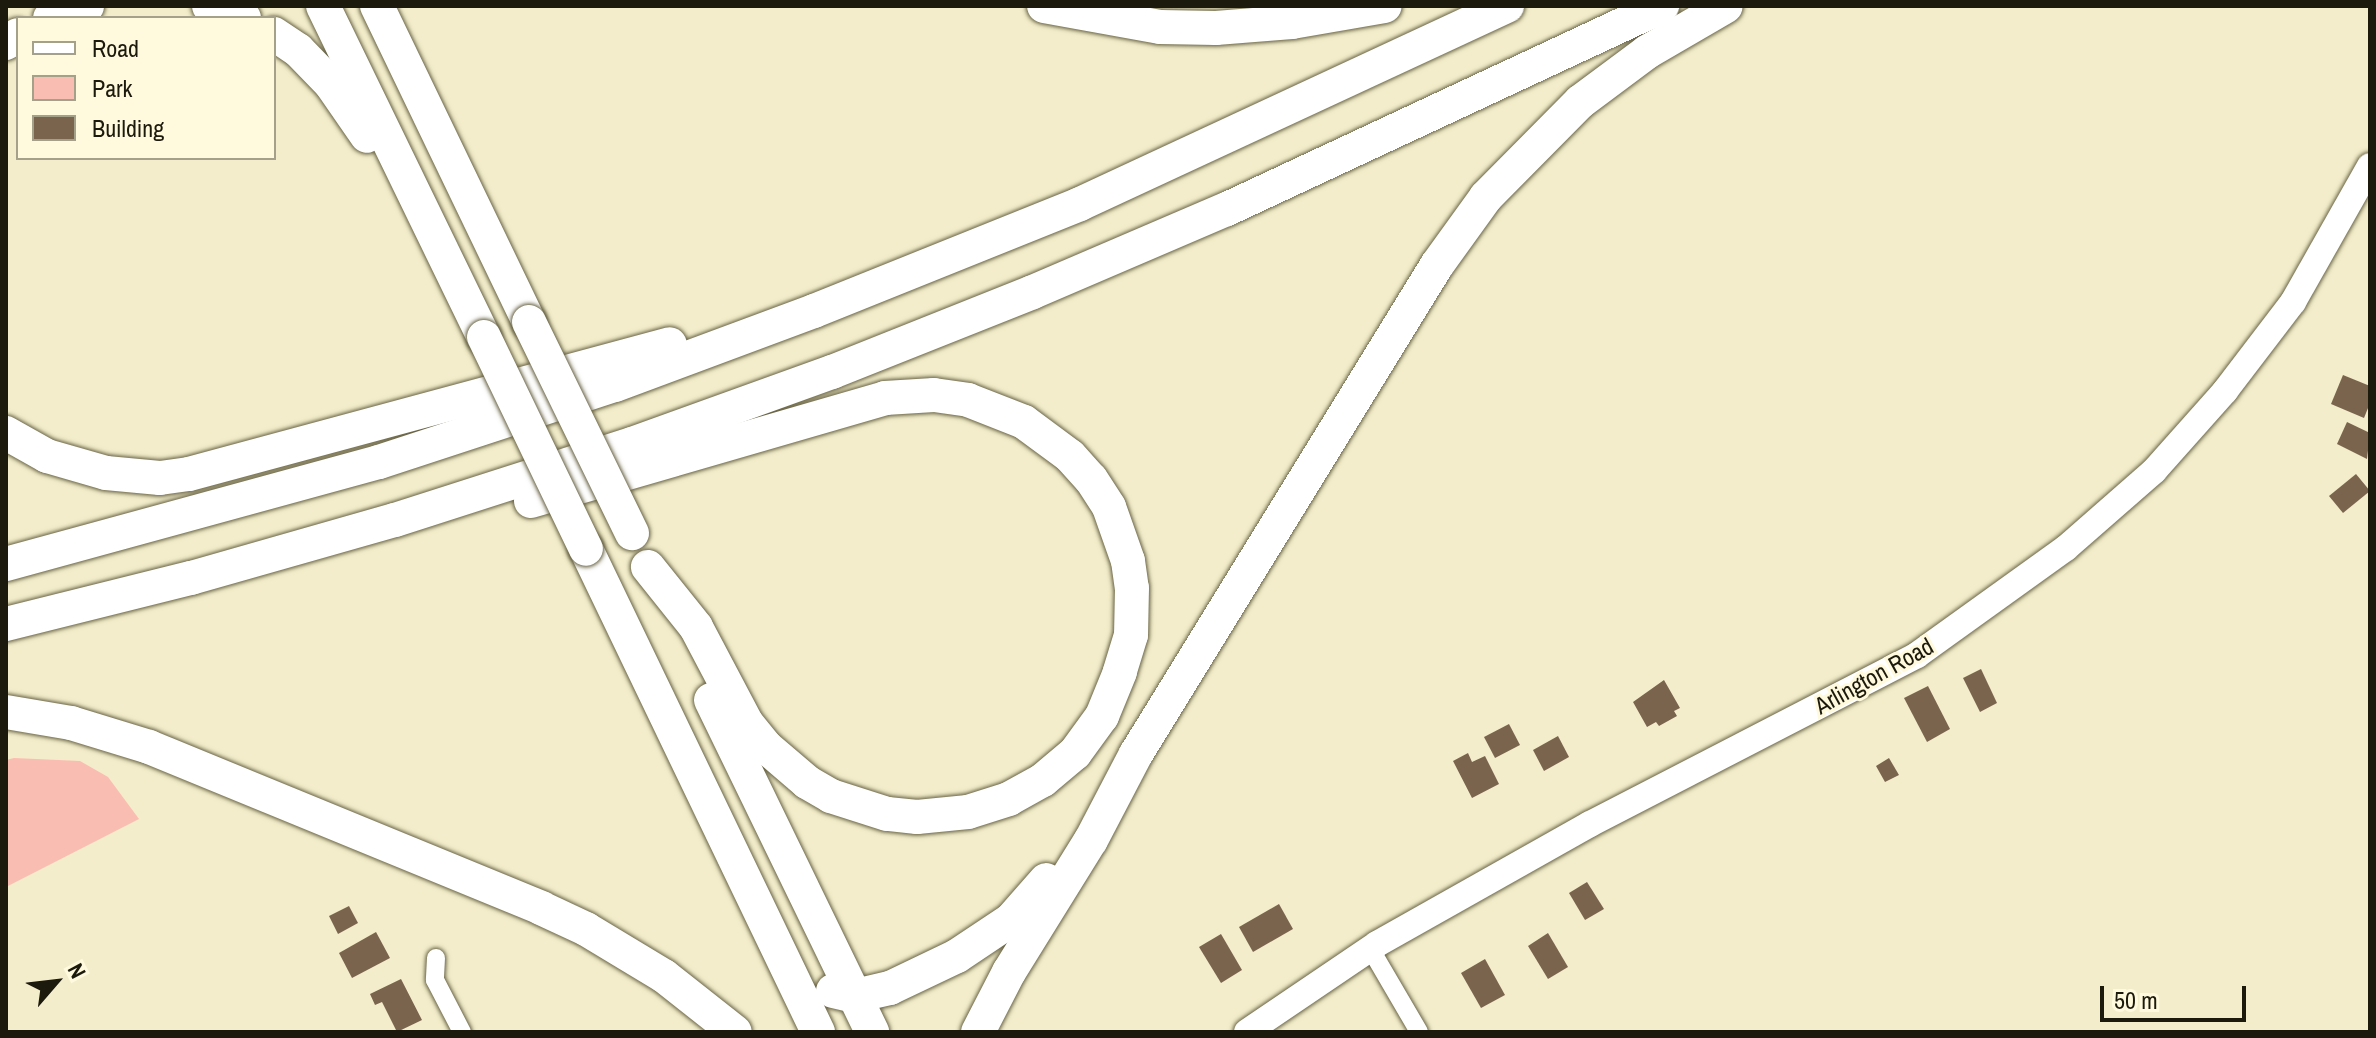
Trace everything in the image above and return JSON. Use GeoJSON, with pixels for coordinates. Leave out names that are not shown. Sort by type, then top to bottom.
{"type":"FeatureCollection","features":[{"type":"Feature","properties":{"kind":"highway"},"geometry":{"type":"LineString","coordinates":[[56,16],[87,6]]}},
{"type":"Feature","properties":{"kind":"highway"},"geometry":{"type":"LineString","coordinates":[[209,6],[238,16]]}},
{"type":"Feature","properties":{"kind":"highway"},"geometry":{"type":"LineString","coordinates":[[323,6],[818,1032]]}},
{"type":"Feature","properties":{"kind":"highway"},"geometry":{"type":"LineString","coordinates":[[377,6],[872,1032]]}},
{"type":"Feature","properties":{"kind":"highway"},"geometry":{"type":"LineString","coordinates":[[1044,6],[1160,27],[1216,28],[1292,22],[1385,6]]}},
{"type":"Feature","properties":{"kind":"highway"},"geometry":{"type":"LineString","coordinates":[[6,564],[379,462],[615,385],[814,311],[1080,204],[1507,6]]}},
{"type":"Feature","properties":{"kind":"highway"},"geometry":{"type":"LineString","coordinates":[[6,624],[292,550],[632,444],[966,319],[1227,209],[1662,6]]}},
{"type":"Feature","properties":{"kind":"highway"},"geometry":{"type":"LineString","coordinates":[[773,938],[833,991],[855,996],[901,983],[984,941],[1011,920],[1038,891],[1136,754],[1437,265],[1486,197],[1580,102],[1647,52],[1726,6]]}},
{"type":"Feature","properties":{"kind":"highway"},"geometry":{"type":"LineString","coordinates":[[276,36],[307,59],[344,103],[404,192],[467,302]]}},
{"type":"Feature","properties":{"kind":"highway"},"geometry":{"type":"LineString","coordinates":[[6,433],[47,456],[106,473],[160,478],[189,474],[636,352],[814,311]]}},
{"type":"Feature","properties":{"kind":"highway"},"geometry":{"type":"LineString","coordinates":[[292,550],[528,502],[885,398],[934,395],[968,400],[1024,422],[1070,456],[1091,479],[1109,507],[1128,561],[1132,588],[1131,635],[1102,716],[1075,753],[1043,780],[1009,799],[968,812],[917,817],[887,814],[831,796],[807,782],[766,747],[746,722],[696,627],[648,567]]}},
{"type":"Feature","properties":{"kind":"highway"},"geometry":{"type":"LineString","coordinates":[[6,712],[71,723],[149,747],[541,908],[586,929],[664,976],[735,1032]]}},
{"type":"Feature","properties":{"kind":"highway"},"geometry":{"type":"LineString","coordinates":[[978,1032],[1009,972],[1091,840],[1136,754]]}},
{"type":"Feature","properties":{"kind":"street","name":"Arlington Road"},"geometry":{"type":"LineString","coordinates":[[1247,1032],[1370,948],[1590,824],[1917,655],[2066,548],[2154,471],[2225,391],[2293,302],[2364,193],[2370,166]]}},
{"type":"Feature","properties":{"kind":"street"},"geometry":{"type":"LineString","coordinates":[[1370,948],[1419,1032]]}},
{"type":"Feature","properties":{"kind":"street"},"geometry":{"type":"LineString","coordinates":[[436,958],[435,980],[462,1032]]}},
{"type":"Feature","properties":{"kind":"green space"},"geometry":{"type":"Polygon","coordinates":[[[6,760],[80,761],[108,777],[139,819],[6,887],[6,760]]]}},
{"type":"Feature","properties":{"kind":"building"},"geometry":{"type":"Polygon","coordinates":[[[2343,375],[2370,386],[2370,403],[2364,418],[2331,404],[2343,375]]]}},
{"type":"Feature","properties":{"kind":"building"},"geometry":{"type":"Polygon","coordinates":[[[2347,422],[2370,433],[2367,459],[2337,444],[2347,422]]]}},
{"type":"Feature","properties":{"kind":"building"},"geometry":{"type":"Polygon","coordinates":[[[2356,474],[2370,491],[2343,513],[2329,496],[2356,474]]]}},
{"type":"Feature","properties":{"kind":"building"},"geometry":{"type":"Polygon","coordinates":[[[1981,669],[1997,703],[1980,712],[1963,678],[1981,669]]]}},
{"type":"Feature","properties":{"kind":"building"},"geometry":{"type":"Polygon","coordinates":[[[1664,680],[1680,708],[1674,711],[1677,716],[1659,726],[1656,722],[1647,727],[1633,702],[1664,680]]]}},
{"type":"Feature","properties":{"kind":"building"},"geometry":{"type":"Polygon","coordinates":[[[1928,686],[1950,729],[1927,742],[1904,698],[1928,686]]]}},
{"type":"Feature","properties":{"kind":"building"},"geometry":{"type":"Polygon","coordinates":[[[1509,724],[1520,745],[1495,758],[1484,737],[1509,724]]]}},
{"type":"Feature","properties":{"kind":"building"},"geometry":{"type":"Polygon","coordinates":[[[1558,736],[1569,757],[1544,771],[1533,750],[1558,736]]]}},
{"type":"Feature","properties":{"kind":"building"},"geometry":{"type":"Polygon","coordinates":[[[1468,753],[1472,762],[1485,756],[1499,784],[1472,798],[1453,761],[1468,753]]]}},
{"type":"Feature","properties":{"kind":"building"},"geometry":{"type":"Polygon","coordinates":[[[1889,758],[1899,775],[1885,782],[1876,766],[1889,758]]]}},
{"type":"Feature","properties":{"kind":"building"},"geometry":{"type":"Polygon","coordinates":[[[1587,882],[1604,909],[1585,920],[1569,893],[1587,882]]]}},
{"type":"Feature","properties":{"kind":"building"},"geometry":{"type":"Polygon","coordinates":[[[1279,904],[1293,929],[1253,952],[1239,927],[1279,904]]]}},
{"type":"Feature","properties":{"kind":"building"},"geometry":{"type":"Polygon","coordinates":[[[349,906],[358,923],[338,934],[329,916],[349,906]]]}},
{"type":"Feature","properties":{"kind":"building"},"geometry":{"type":"Polygon","coordinates":[[[376,932],[390,958],[352,978],[339,953],[376,932]]]}},
{"type":"Feature","properties":{"kind":"building"},"geometry":{"type":"Polygon","coordinates":[[[1548,933],[1568,967],[1548,979],[1528,946],[1548,933]]]}},
{"type":"Feature","properties":{"kind":"building"},"geometry":{"type":"Polygon","coordinates":[[[1221,934],[1242,970],[1221,983],[1199,947],[1221,934]]]}},
{"type":"Feature","properties":{"kind":"building"},"geometry":{"type":"Polygon","coordinates":[[[1485,959],[1505,995],[1481,1008],[1461,973],[1485,959]]]}},
{"type":"Feature","properties":{"kind":"building"},"geometry":{"type":"Polygon","coordinates":[[[401,979],[422,1020],[397,1032],[382,1002],[375,1005],[370,994],[401,979]]]}}]}
